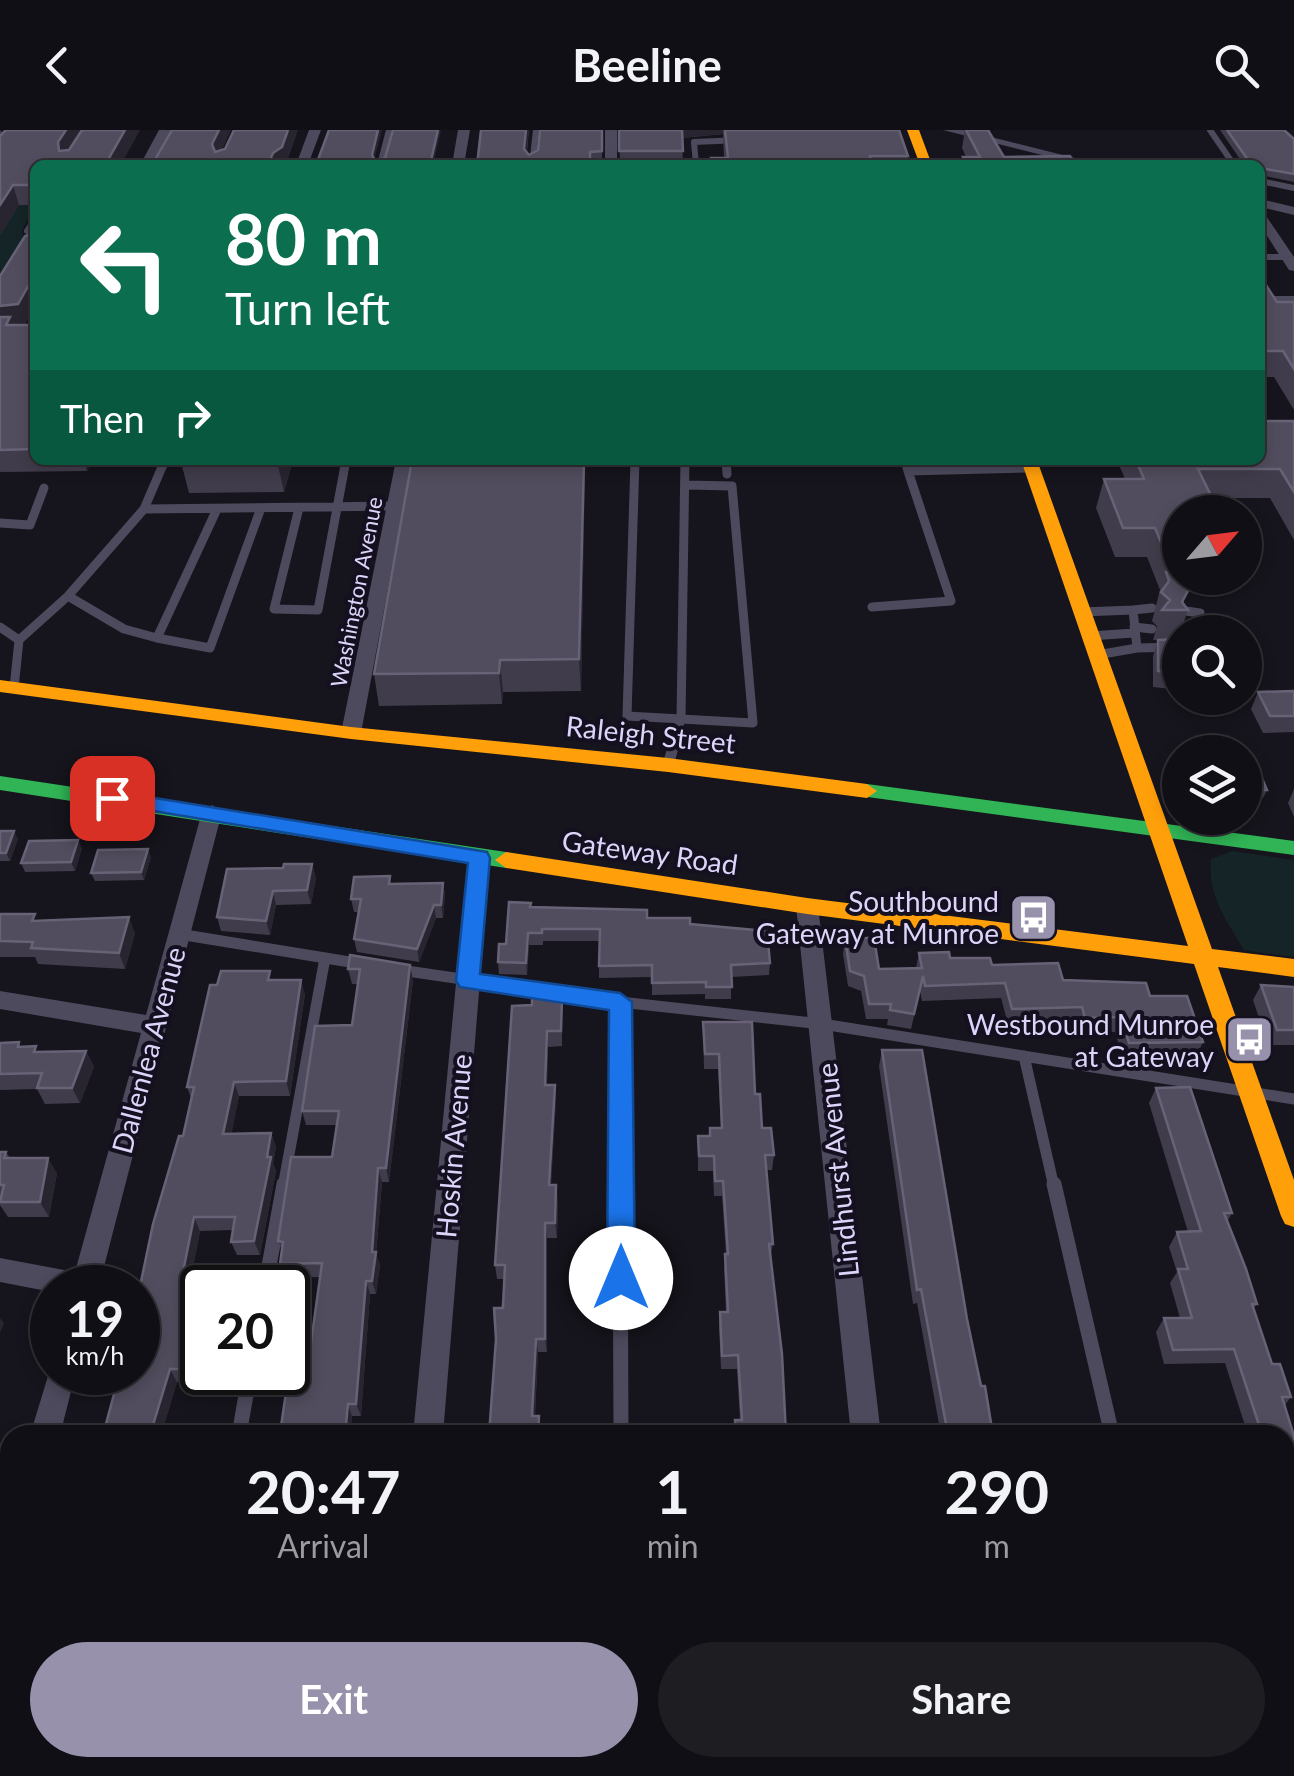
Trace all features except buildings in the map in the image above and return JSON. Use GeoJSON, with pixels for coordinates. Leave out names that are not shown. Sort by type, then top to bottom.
{"type":"FeatureCollection","features":[{"type":"Feature","properties":{"kind":"street"},"geometry":{"type":"LineString","coordinates":[[149,160],[165,130]]}},
{"type":"Feature","properties":{"kind":"street"},"geometry":{"type":"LineString","coordinates":[[304,160],[315,130]]}},
{"type":"Feature","properties":{"kind":"street"},"geometry":{"type":"LineString","coordinates":[[459,160],[464,130]]}},
{"type":"Feature","properties":{"kind":"street"},"geometry":{"type":"LineString","coordinates":[[610,160],[611,130]]}},
{"type":"Feature","properties":{"kind":"street"},"geometry":{"type":"LineString","coordinates":[[913,130],[924,160]]}},
{"type":"Feature","properties":{"kind":"street"},"geometry":{"type":"LineString","coordinates":[[949,130],[1075,160]]}},
{"type":"Feature","properties":{"kind":"street"},"geometry":{"type":"LineString","coordinates":[[1265,204],[1294,211]]}},
{"type":"Feature","properties":{"kind":"street"},"geometry":{"type":"LineString","coordinates":[[1265,224],[1290,262]]}},
{"type":"Feature","properties":{"kind":"street","name":"Washington Avenue"},"geometry":{"type":"LineString","coordinates":[[351,733],[403,465]]}},
{"type":"Feature","properties":{"kind":"street"},"geometry":{"type":"LineString","coordinates":[[1030,465],[1294,1216]]}},
{"type":"Feature","properties":{"kind":"street","name":"Raleigh Street"},"geometry":{"type":"LineString","coordinates":[[7,687],[351,733],[668,764],[1294,848]]}},
{"type":"Feature","properties":{"kind":"street","name":"Gateway Road"},"geometry":{"type":"LineString","coordinates":[[0,783],[212,812],[479,858],[807,906],[1294,968]]}},
{"type":"Feature","properties":{"kind":"street","name":"Dallenlea Avenue"},"geometry":{"type":"LineString","coordinates":[[90,1265],[212,812]]}},
{"type":"Feature","properties":{"kind":"street","name":"Hoskin Avenue"},"geometry":{"type":"LineString","coordinates":[[429,1425],[479,858]]}},
{"type":"Feature","properties":{"kind":"street","name":"Lindhurst Avenue"},"geometry":{"type":"LineString","coordinates":[[807,906],[865,1425]]}},
{"type":"Feature","properties":{"kind":"street"},"geometry":{"type":"LineString","coordinates":[[0,1000],[154,1026]]}},
{"type":"Feature","properties":{"kind":"street"},"geometry":{"type":"LineString","coordinates":[[0,1270],[30,1276]]}},
{"type":"Feature","properties":{"kind":"street"},"geometry":{"type":"LineString","coordinates":[[48,1425],[56,1395]]}},
{"type":"Feature","properties":{"kind":"lane"},"geometry":{"type":"LineString","coordinates":[[381,160],[389,130]]}},
{"type":"Feature","properties":{"kind":"lane"},"geometry":{"type":"LineString","coordinates":[[533,160],[536,130]]}},
{"type":"Feature","properties":{"kind":"lane"},"geometry":{"type":"LineString","coordinates":[[696,160],[694,142],[741,140],[742,130]]}},
{"type":"Feature","properties":{"kind":"lane"},"geometry":{"type":"LineString","coordinates":[[1210,130],[1231,160]]}},
{"type":"Feature","properties":{"kind":"lane"},"geometry":{"type":"LineString","coordinates":[[1018,147],[1024,160]]}},
{"type":"Feature","properties":{"kind":"lane"},"geometry":{"type":"LineString","coordinates":[[1265,182],[1294,188]]}},
{"type":"Feature","properties":{"kind":"lane"},"geometry":{"type":"LineString","coordinates":[[1265,258],[1290,262]]}},
{"type":"Feature","properties":{"kind":"lane"},"geometry":{"type":"LineString","coordinates":[[1265,300],[1294,299]]}},
{"type":"Feature","properties":{"kind":"lane"},"geometry":{"type":"LineString","coordinates":[[1265,305],[1270,311]]}},
{"type":"Feature","properties":{"kind":"lane"},"geometry":{"type":"LineString","coordinates":[[7,687],[19,640],[68,596],[144,509],[164,465]]}},
{"type":"Feature","properties":{"kind":"lane"},"geometry":{"type":"LineString","coordinates":[[299,508],[274,610],[318,610],[345,465]]}},
{"type":"Feature","properties":{"kind":"lane"},"geometry":{"type":"LineString","coordinates":[[635,465],[626,716],[753,723],[732,486],[687,485]]}},
{"type":"Feature","properties":{"kind":"lane"},"geometry":{"type":"LineString","coordinates":[[668,764],[681,719],[685,465]]}},
{"type":"Feature","properties":{"kind":"lane"},"geometry":{"type":"LineString","coordinates":[[726,465],[727,474]]}},
{"type":"Feature","properties":{"kind":"lane"},"geometry":{"type":"LineString","coordinates":[[872,607],[951,602],[906,465]]}},
{"type":"Feature","properties":{"kind":"lane"},"geometry":{"type":"LineString","coordinates":[[0,523],[30,525],[44,488]]}},
{"type":"Feature","properties":{"kind":"lane"},"geometry":{"type":"LineString","coordinates":[[144,509],[396,506]]}},
{"type":"Feature","properties":{"kind":"lane"},"geometry":{"type":"LineString","coordinates":[[68,596],[124,630],[210,648],[261,508]]}},
{"type":"Feature","properties":{"kind":"lane"},"geometry":{"type":"LineString","coordinates":[[157,638],[217,509]]}},
{"type":"Feature","properties":{"kind":"lane"},"geometry":{"type":"LineString","coordinates":[[1082,612],[1152,608]]}},
{"type":"Feature","properties":{"kind":"lane"},"geometry":{"type":"LineString","coordinates":[[1133,610],[1137,648]]}},
{"type":"Feature","properties":{"kind":"lane"},"geometry":{"type":"LineString","coordinates":[[1179,610],[1200,615]]}},
{"type":"Feature","properties":{"kind":"lane"},"geometry":{"type":"LineString","coordinates":[[0,627],[19,640]]}},
{"type":"Feature","properties":{"kind":"lane"},"geometry":{"type":"LineString","coordinates":[[1094,645],[1134,630],[1152,628]]}},
{"type":"Feature","properties":{"kind":"lane"},"geometry":{"type":"LineString","coordinates":[[1094,645],[1162,647]]}},
{"type":"Feature","properties":{"kind":"lane"},"geometry":{"type":"LineString","coordinates":[[179,934],[376,966]]}},
{"type":"Feature","properties":{"kind":"lane"},"geometry":{"type":"LineString","coordinates":[[269,1265],[324,958]]}},
{"type":"Feature","properties":{"kind":"lane"},"geometry":{"type":"LineString","coordinates":[[394,969],[620,1002],[822,1024],[1294,1099]]}},
{"type":"Feature","properties":{"kind":"lane"},"geometry":{"type":"LineString","coordinates":[[620,1002],[621,1425]]}},
{"type":"Feature","properties":{"kind":"lane"},"geometry":{"type":"LineString","coordinates":[[1024,1056],[1110,1425]]}},
{"type":"Feature","properties":{"kind":"lane"},"geometry":{"type":"LineString","coordinates":[[240,1425],[246,1395]]}},
{"type":"Feature","properties":{"kind":"shaded area"},"geometry":{"type":"Polygon","coordinates":[[[30,204],[22,231],[25,243],[0,279],[0,205],[30,204]]]}},
{"type":"Feature","properties":{"kind":"shaded area"},"geometry":{"type":"Polygon","coordinates":[[[1232,851],[1294,860],[1294,957],[1244,950],[1231,928],[1215,896],[1211,859],[1232,851]]]}},
{"type":"Feature","properties":{"kind":"traffic: fast"},"geometry":{"type":"LineString","coordinates":[[0,783],[506,860]]}},
{"type":"Feature","properties":{"kind":"traffic: fast"},"geometry":{"type":"LineString","coordinates":[[867,791],[1294,848]]}},
{"type":"Feature","properties":{"kind":"traffic: slow"},"geometry":{"type":"LineString","coordinates":[[913,130],[924,160]]}},
{"type":"Feature","properties":{"kind":"traffic: slow"},"geometry":{"type":"LineString","coordinates":[[1031,465],[1294,1216]]}},
{"type":"Feature","properties":{"kind":"traffic: slow"},"geometry":{"type":"LineString","coordinates":[[0,686],[351,733],[668,765],[867,791]]}},
{"type":"Feature","properties":{"kind":"traffic: slow"},"geometry":{"type":"LineString","coordinates":[[506,860],[807,906],[1294,968]]}},
{"type":"Feature","properties":{"kind":"place","name":"Southbound Gateway at Munroe"},"geometry":{"type":"Point","coordinates":[1034,917]}},
{"type":"Feature","properties":{"kind":"place","name":"Westbound Munroe at Gateway"},"geometry":{"type":"Point","coordinates":[1249,1040]}},
{"type":"Feature","properties":{"kind":"route"},"geometry":{"type":"LineString","coordinates":[[112,798],[479,858],[468,981],[620,1002],[621,1278]]}}]}
